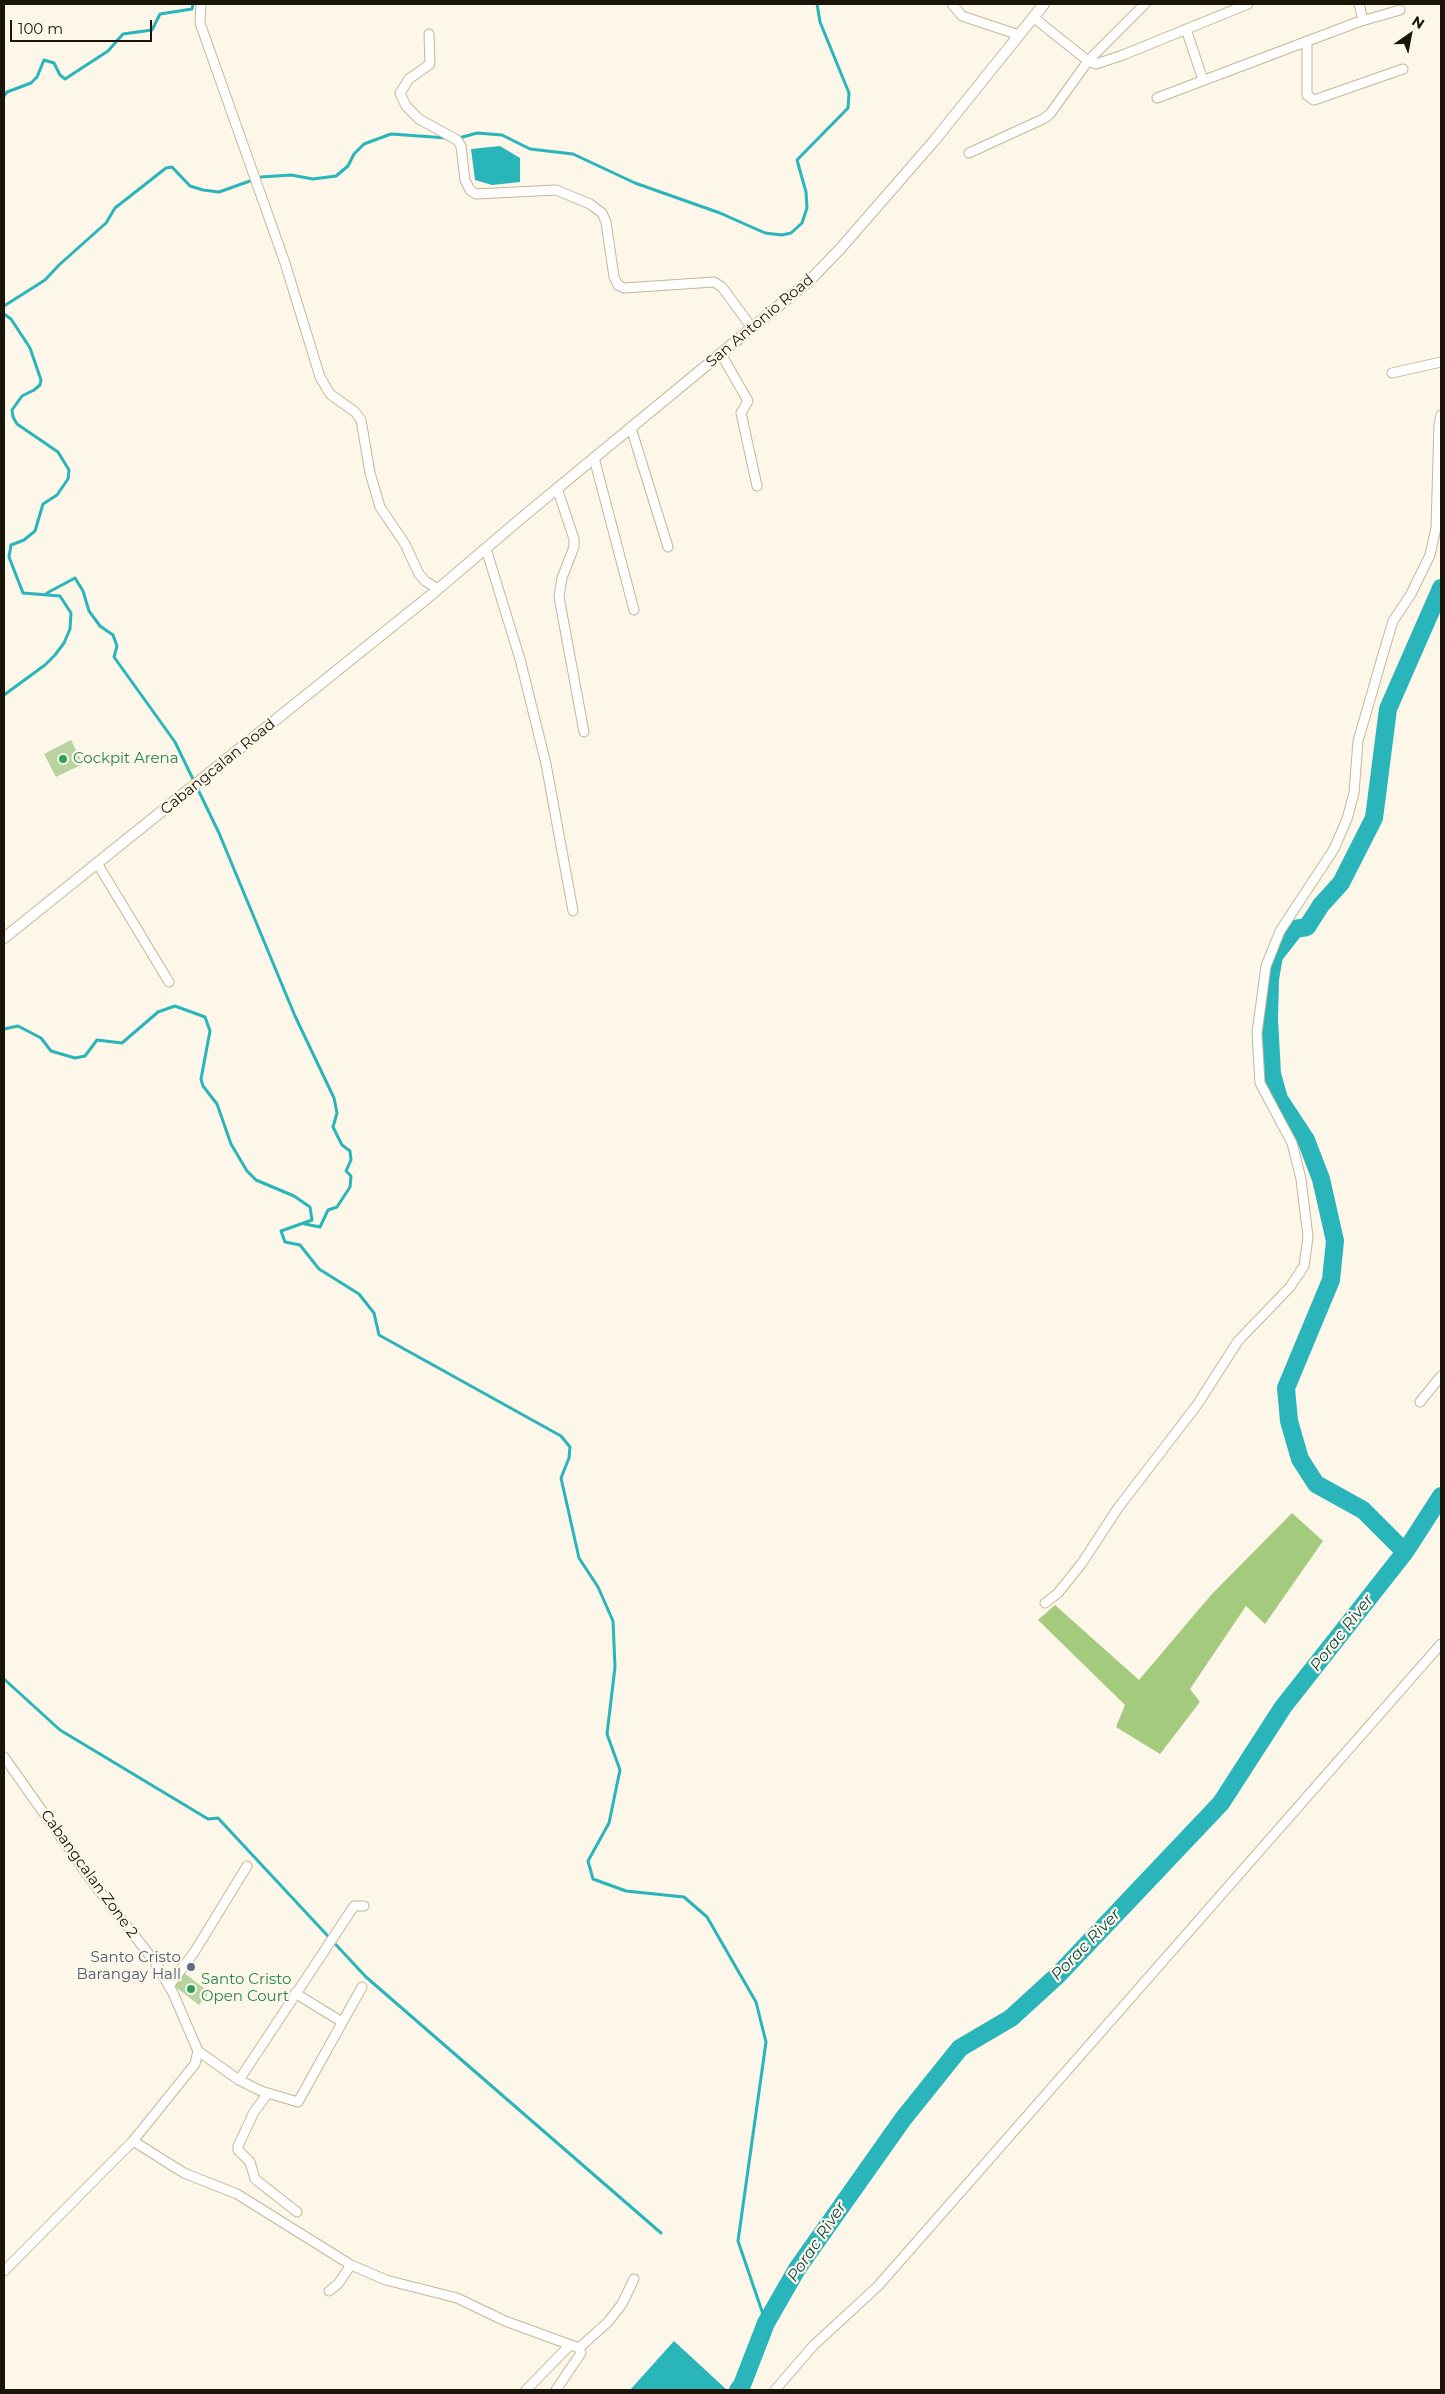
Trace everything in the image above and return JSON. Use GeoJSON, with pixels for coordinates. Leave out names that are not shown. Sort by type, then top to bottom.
{"type":"FeatureCollection","features":[{"type":"Feature","properties":{"kind":"street"},"geometry":{"type":"LineString","coordinates":[[201,4],[200,23],[285,263],[320,377],[330,394],[355,412],[361,420],[370,473],[380,507],[399,535],[420,574],[432,586],[435,592]]}},
{"type":"Feature","properties":{"kind":"street"},"geometry":{"type":"LineString","coordinates":[[952,4],[962,16],[1019,35]]}},
{"type":"Feature","properties":{"kind":"street","name":"San Antonio Road"},"geometry":{"type":"LineString","coordinates":[[435,592],[557,488],[810,280],[840,249],[934,141],[1044,4]]}},
{"type":"Feature","properties":{"kind":"street"},"geometry":{"type":"LineString","coordinates":[[969,153],[1050,114],[1088,61],[1145,4]]}},
{"type":"Feature","properties":{"kind":"street"},"geometry":{"type":"LineString","coordinates":[[1033,17],[1088,61],[1096,64],[1248,4]]}},
{"type":"Feature","properties":{"kind":"street"},"geometry":{"type":"LineString","coordinates":[[1358,4],[1363,20]]}},
{"type":"Feature","properties":{"kind":"street"},"geometry":{"type":"LineString","coordinates":[[1157,98],[1363,20],[1400,10]]}},
{"type":"Feature","properties":{"kind":"street"},"geometry":{"type":"LineString","coordinates":[[1186,29],[1203,80]]}},
{"type":"Feature","properties":{"kind":"street"},"geometry":{"type":"LineString","coordinates":[[429,34],[430,64],[409,79],[400,93],[406,106],[419,119],[457,140],[461,146],[466,180],[470,190],[476,194],[556,190],[590,204],[602,213],[606,222],[614,277],[618,285],[624,288],[714,282],[722,287],[752,328]]}},
{"type":"Feature","properties":{"kind":"street"},"geometry":{"type":"LineString","coordinates":[[1306,41],[1307,95],[1314,100],[1403,69]]}},
{"type":"Feature","properties":{"kind":"street"},"geometry":{"type":"LineString","coordinates":[[721,354],[748,401],[741,413],[757,486]]}},
{"type":"Feature","properties":{"kind":"street"},"geometry":{"type":"LineString","coordinates":[[1392,373],[1441,362]]}},
{"type":"Feature","properties":{"kind":"street"},"geometry":{"type":"LineString","coordinates":[[1045,1603],[1058,1593],[1082,1563],[1118,1508],[1197,1405],[1238,1341],[1290,1287],[1304,1266],[1308,1237],[1301,1179],[1292,1143],[1260,1083],[1257,1033],[1266,966],[1280,931],[1334,849],[1347,819],[1354,793],[1358,741],[1393,621],[1411,594],[1430,555],[1436,528],[1439,426],[1441,415]]}},
{"type":"Feature","properties":{"kind":"street"},"geometry":{"type":"LineString","coordinates":[[631,428],[668,547]]}},
{"type":"Feature","properties":{"kind":"street"},"geometry":{"type":"LineString","coordinates":[[594,458],[634,610]]}},
{"type":"Feature","properties":{"kind":"street"},"geometry":{"type":"LineString","coordinates":[[557,488],[574,539],[574,548],[562,578],[559,597],[584,732]]}},
{"type":"Feature","properties":{"kind":"street"},"geometry":{"type":"LineString","coordinates":[[486,549],[520,659],[543,752],[573,911]]}},
{"type":"Feature","properties":{"kind":"street","name":"Cabangcalan Road"},"geometry":{"type":"LineString","coordinates":[[4,938],[435,592]]}},
{"type":"Feature","properties":{"kind":"street"},"geometry":{"type":"LineString","coordinates":[[97,863],[169,982]]}},
{"type":"Feature","properties":{"kind":"street"},"geometry":{"type":"LineString","coordinates":[[1420,1402],[1441,1376]]}},
{"type":"Feature","properties":{"kind":"street"},"geometry":{"type":"LineString","coordinates":[[774,2390],[813,2346],[878,2286],[1441,1644]]}},
{"type":"Feature","properties":{"kind":"street","name":"Cabangcalan Zone 2"},"geometry":{"type":"LineString","coordinates":[[4,1757],[100,1892],[155,1962],[169,1986],[198,2051]]}},
{"type":"Feature","properties":{"kind":"street"},"geometry":{"type":"LineString","coordinates":[[169,1986],[195,1951],[247,1866]]}},
{"type":"Feature","properties":{"kind":"street"},"geometry":{"type":"LineString","coordinates":[[239,2080],[294,1993],[354,1906],[364,1906]]}},
{"type":"Feature","properties":{"kind":"street"},"geometry":{"type":"LineString","coordinates":[[4,2271],[133,2141],[195,2064],[198,2051],[239,2080],[268,2093],[298,2102],[362,1987]]}},
{"type":"Feature","properties":{"kind":"street"},"geometry":{"type":"LineString","coordinates":[[294,1993],[342,2022]]}},
{"type":"Feature","properties":{"kind":"street"},"geometry":{"type":"LineString","coordinates":[[268,2093],[254,2112],[238,2146],[238,2150],[250,2162],[255,2179],[297,2212]]}},
{"type":"Feature","properties":{"kind":"street"},"geometry":{"type":"LineString","coordinates":[[133,2141],[184,2173],[237,2194],[351,2265],[386,2280],[457,2298],[505,2321],[575,2346],[581,2353],[556,2390]]}},
{"type":"Feature","properties":{"kind":"street"},"geometry":{"type":"LineString","coordinates":[[329,2291],[338,2284],[351,2265]]}},
{"type":"Feature","properties":{"kind":"street"},"geometry":{"type":"LineString","coordinates":[[526,2390],[575,2346],[608,2322],[622,2304],[634,2279]]}},
{"type":"Feature","properties":{"kind":"green space","name":"Cockpit Arena"},"geometry":{"type":"Polygon","coordinates":[[[71,740],[83,764],[56,777],[44,754],[71,740]]]}},
{"type":"Feature","properties":{"kind":"green space"},"geometry":{"type":"Polygon","coordinates":[[[1292,1513],[1323,1541],[1265,1624],[1246,1606],[1190,1689],[1200,1702],[1160,1754],[1116,1727],[1125,1705],[1038,1620],[1055,1605],[1139,1680],[1211,1595],[1292,1513]]]}},
{"type":"Feature","properties":{"kind":"green space","name":"Santo Cristo Open Court"},"geometry":{"type":"Polygon","coordinates":[[[183,1972],[209,1992],[199,2005],[173,1985],[183,1972]]]}},
{"type":"Feature","properties":{"kind":"water"},"geometry":{"type":"Polygon","coordinates":[[[500,146],[520,158],[520,182],[492,185],[475,180],[471,149],[500,146]]]}},
{"type":"Feature","properties":{"kind":"water"},"geometry":{"type":"Polygon","coordinates":[[[674,2341],[727,2390],[630,2390],[674,2341]]]}},
{"type":"Feature","properties":{"kind":"waterway"},"geometry":{"type":"LineString","coordinates":[[4,96],[7,92],[31,83],[37,77],[44,60],[54,63],[60,75],[65,79],[108,51],[123,34],[152,30],[160,14],[192,9],[193,4]]}},
{"type":"Feature","properties":{"kind":"waterway"},"geometry":{"type":"LineString","coordinates":[[459,138],[477,133],[502,135],[530,149],[573,154],[635,183],[720,213],[765,233],[782,235],[791,233],[802,223],[807,208],[806,192],[797,160],[848,108],[849,93],[820,22],[817,4]]}},
{"type":"Feature","properties":{"kind":"waterway"},"geometry":{"type":"LineString","coordinates":[[261,177],[291,175],[313,179],[336,176],[348,166],[354,154],[364,144],[391,134],[447,138]]}},
{"type":"Feature","properties":{"kind":"waterway"},"geometry":{"type":"LineString","coordinates":[[4,306],[45,280],[106,223],[115,208],[166,168],[172,167],[190,186],[203,190],[219,192],[250,181]]}},
{"type":"Feature","properties":{"kind":"waterway"},"geometry":{"type":"LineString","coordinates":[[4,314],[11,319],[30,348],[41,380],[40,385],[22,396],[12,410],[13,417],[17,424],[58,452],[69,470],[68,479],[57,495],[43,504],[35,531],[24,540],[11,545],[9,557],[23,593],[60,596],[71,613],[70,629],[64,643],[55,655],[45,665],[4,695]]}},
{"type":"Feature","properties":{"kind":"waterway"},"geometry":{"type":"LineString","coordinates":[[47,593],[75,578],[83,591],[89,611],[100,626],[113,635],[117,646],[114,657],[175,742],[219,833],[295,1016],[334,1098],[337,1113],[333,1127],[342,1145],[350,1151],[351,1160],[346,1171],[351,1176],[350,1187],[337,1207],[328,1210],[320,1227],[305,1224]]}},
{"type":"Feature","properties":{"kind":"waterway"},"geometry":{"type":"LineString","coordinates":[[1405,1552],[1363,1510],[1316,1484],[1300,1459],[1289,1421],[1286,1388],[1331,1280],[1335,1241],[1321,1179],[1306,1140],[1279,1099],[1272,1074],[1269,1019],[1270,979],[1274,956],[1295,929],[1307,927],[1321,905],[1341,883],[1374,818],[1388,709],[1441,588]]}},
{"type":"Feature","properties":{"kind":"waterway"},"geometry":{"type":"LineString","coordinates":[[4,1029],[18,1026],[41,1038],[51,1051],[75,1058],[85,1056],[97,1040],[122,1043],[158,1012],[175,1006],[205,1017],[210,1031],[201,1079],[203,1086],[217,1104],[231,1144],[247,1171],[256,1180],[294,1196],[310,1207],[312,1220],[281,1231],[285,1242],[300,1245],[319,1269],[359,1294],[374,1313],[379,1335],[561,1436],[570,1447],[569,1458],[561,1478],[579,1558],[598,1587],[613,1621],[615,1667],[607,1734],[620,1770],[609,1823],[588,1861],[593,1879],[626,1891],[684,1897],[707,1917],[756,2002],[766,2042],[738,2241],[766,2323]]}},
{"type":"Feature","properties":{"kind":"waterway","name":"Porac River"},"geometry":{"type":"LineString","coordinates":[[738,2390],[742,2385],[766,2323],[797,2269],[903,2119],[960,2048],[1011,2018],[1058,1975],[1221,1803],[1283,1707],[1405,1552],[1441,1496]]}},
{"type":"Feature","properties":{"kind":"waterway"},"geometry":{"type":"LineString","coordinates":[[4,1679],[60,1730],[208,1819],[218,1818],[366,1977],[661,2233]]}},
{"type":"Feature","properties":{"kind":"waterway","name":"Porac River"},"geometry":{"type":"LineString","coordinates":[[742,2385],[746,2390]]}},
{"type":"Feature","properties":{"kind":"place","name":"Cockpit Arena"},"geometry":{"type":"Point","coordinates":[63,759]}},
{"type":"Feature","properties":{"kind":"place","name":"Santo Cristo Barangay Hall"},"geometry":{"type":"Point","coordinates":[191,1967]}},
{"type":"Feature","properties":{"kind":"place","name":"Santo Cristo Open Court"},"geometry":{"type":"Point","coordinates":[191,1989]}}]}
